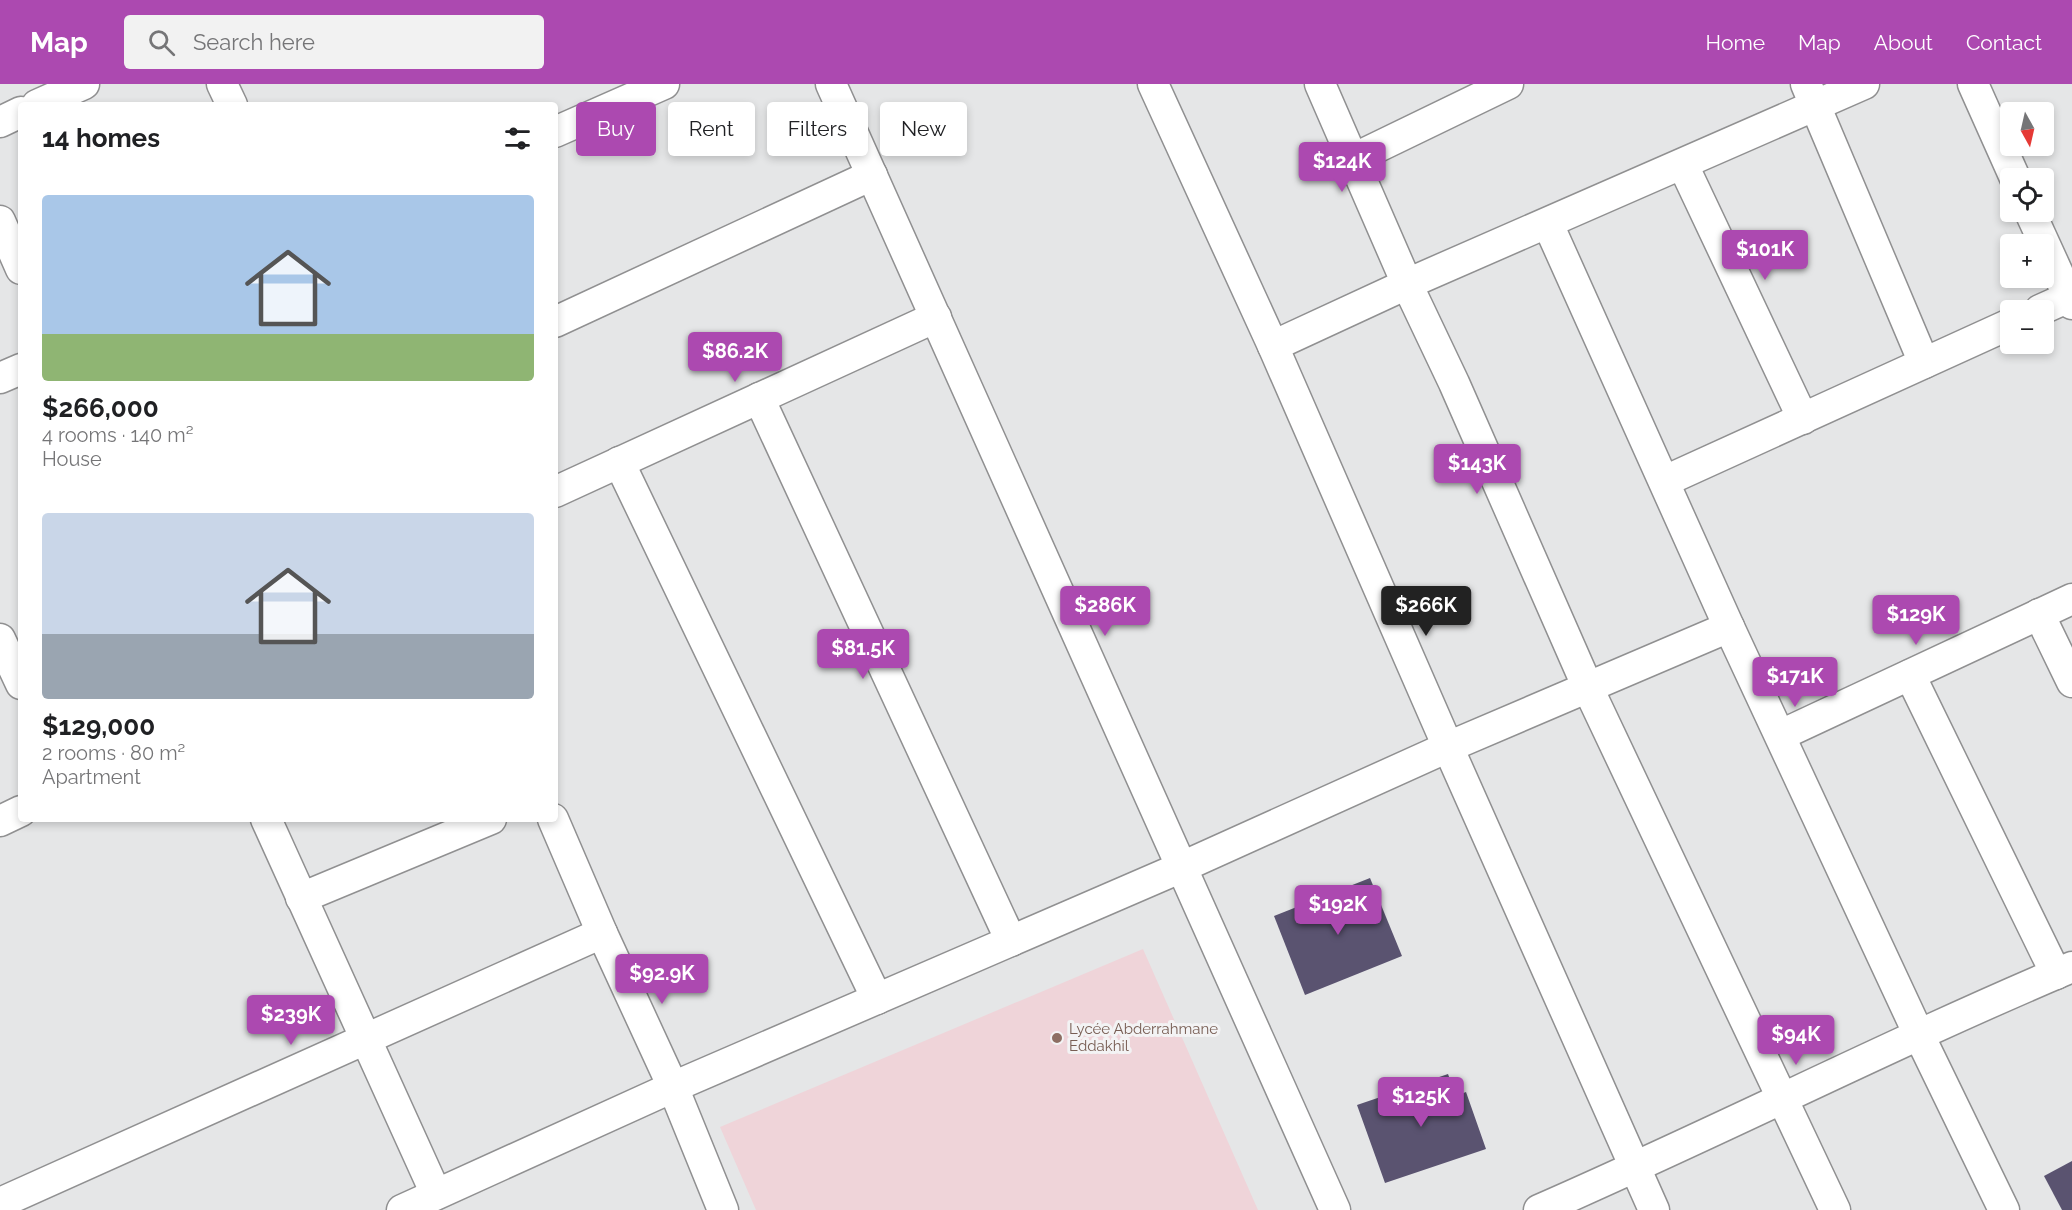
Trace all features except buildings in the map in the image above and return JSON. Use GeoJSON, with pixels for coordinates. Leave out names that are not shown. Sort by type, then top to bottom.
{"type":"FeatureCollection","features":[{"type":"Feature","properties":{"kind":"street"},"geometry":{"type":"LineString","coordinates":[[44,102],[84,84]]}},
{"type":"Feature","properties":{"kind":"street"},"geometry":{"type":"LineString","coordinates":[[222,84],[231,102]]}},
{"type":"Feature","properties":{"kind":"street"},"geometry":{"type":"LineString","coordinates":[[558,131],[664,84]]}},
{"type":"Feature","properties":{"kind":"street"},"geometry":{"type":"LineString","coordinates":[[831,84],[1335,1210]]}},
{"type":"Feature","properties":{"kind":"street"},"geometry":{"type":"LineString","coordinates":[[1153,84],[1273,346],[1654,1210]]}},
{"type":"Feature","properties":{"kind":"street"},"geometry":{"type":"LineString","coordinates":[[1320,84],[1588,688],[1835,1210]]}},
{"type":"Feature","properties":{"kind":"street"},"geometry":{"type":"LineString","coordinates":[[1353,159],[1508,84]]}},
{"type":"Feature","properties":{"kind":"street"},"geometry":{"type":"LineString","coordinates":[[1273,346],[1407,284],[1683,165],[1810,95],[1864,84]]}},
{"type":"Feature","properties":{"kind":"street"},"geometry":{"type":"LineString","coordinates":[[1973,84],[2011,168]]}},
{"type":"Feature","properties":{"kind":"street"},"geometry":{"type":"LineString","coordinates":[[1810,95],[1924,363]]}},
{"type":"Feature","properties":{"kind":"street"},"geometry":{"type":"LineString","coordinates":[[0,122],[18,113]]}},
{"type":"Feature","properties":{"kind":"street"},"geometry":{"type":"LineString","coordinates":[[1683,165],[1803,419]]}},
{"type":"Feature","properties":{"kind":"street"},"geometry":{"type":"LineString","coordinates":[[558,321],[872,175]]}},
{"type":"Feature","properties":{"kind":"street"},"geometry":{"type":"LineString","coordinates":[[0,222],[18,262]]}},
{"type":"Feature","properties":{"kind":"street"},"geometry":{"type":"LineString","coordinates":[[2034,222],[2070,301],[2054,306]]}},
{"type":"Feature","properties":{"kind":"street"},"geometry":{"type":"LineString","coordinates":[[1548,224],[1729,627],[1919,1035],[2004,1210]]}},
{"type":"Feature","properties":{"kind":"street"},"geometry":{"type":"LineString","coordinates":[[558,491],[936,317]]}},
{"type":"Feature","properties":{"kind":"street"},"geometry":{"type":"LineString","coordinates":[[1665,481],[2000,329]]}},
{"type":"Feature","properties":{"kind":"street"},"geometry":{"type":"LineString","coordinates":[[0,378],[18,370]]}},
{"type":"Feature","properties":{"kind":"street"},"geometry":{"type":"LineString","coordinates":[[759,398],[1011,941]]}},
{"type":"Feature","properties":{"kind":"street"},"geometry":{"type":"LineString","coordinates":[[619,462],[877,999]]}},
{"type":"Feature","properties":{"kind":"street"},"geometry":{"type":"LineString","coordinates":[[1781,735],[2072,599]]}},
{"type":"Feature","properties":{"kind":"street"},"geometry":{"type":"LineString","coordinates":[[2039,615],[2072,682]]}},
{"type":"Feature","properties":{"kind":"street"},"geometry":{"type":"LineString","coordinates":[[402,1210],[673,1087],[1182,867],[1448,747],[1729,627]]}},
{"type":"Feature","properties":{"kind":"street"},"geometry":{"type":"LineString","coordinates":[[0,639],[18,678]]}},
{"type":"Feature","properties":{"kind":"street"},"geometry":{"type":"LineString","coordinates":[[1539,1210],[1636,1168],[1919,1035],[2064,970],[1910,675]]}},
{"type":"Feature","properties":{"kind":"street"},"geometry":{"type":"LineString","coordinates":[[0,821],[18,812]]}},
{"type":"Feature","properties":{"kind":"street"},"geometry":{"type":"LineString","coordinates":[[267,822],[436,1194]]}},
{"type":"Feature","properties":{"kind":"street"},"geometry":{"type":"LineString","coordinates":[[301,897],[484,822]]}},
{"type":"Feature","properties":{"kind":"street"},"geometry":{"type":"LineString","coordinates":[[554,822],[673,1087],[723,1210]]}},
{"type":"Feature","properties":{"kind":"street"},"geometry":{"type":"LineString","coordinates":[[0,1203],[603,933]]}},
{"type":"Feature","properties":{"kind":"shaded area","name":"Lycée Abderrahmane Eddakhil"},"geometry":{"type":"Polygon","coordinates":[[[1143,949],[1258,1210],[756,1210],[720,1127],[1143,949]]]}},
{"type":"Feature","properties":{"kind":"place","name":"Lycée Abderrahmane Eddakhil"},"geometry":{"type":"Point","coordinates":[1057,1038]}}]}
